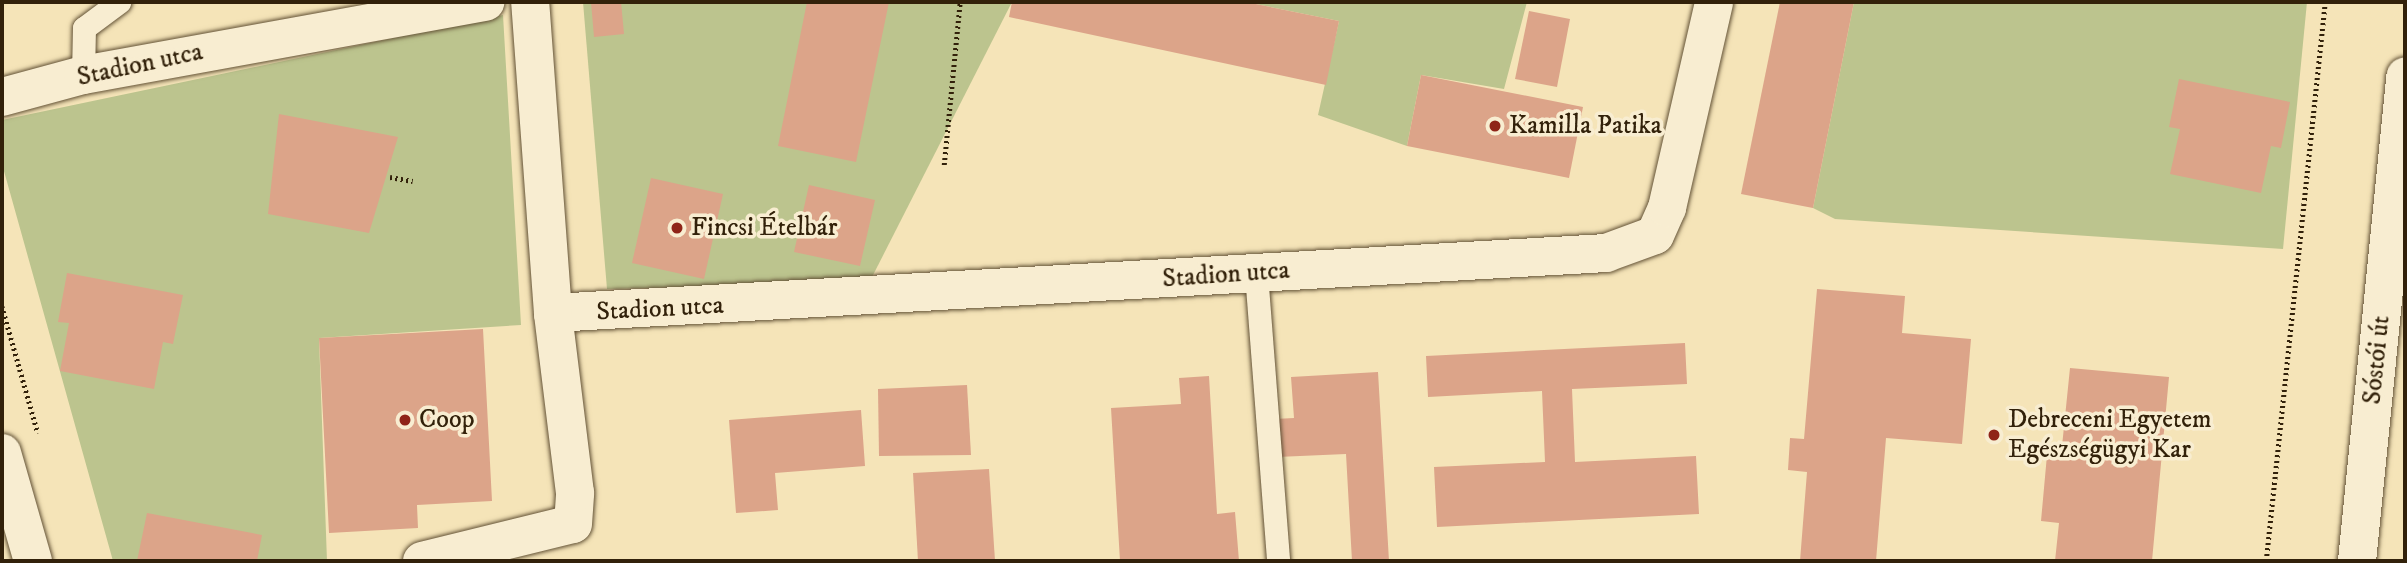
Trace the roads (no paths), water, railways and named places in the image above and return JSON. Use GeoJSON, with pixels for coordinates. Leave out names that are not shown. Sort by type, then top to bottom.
{"type":"FeatureCollection","features":[{"type":"Feature","properties":{"kind":"street","name":"Stadion utca"},"geometry":{"type":"LineString","coordinates":[[2,97],[83,75],[412,7],[485,2]]}},
{"type":"Feature","properties":{"kind":"street"},"geometry":{"type":"LineString","coordinates":[[426,559],[573,524],[575,493],[553,313],[530,2]]}},
{"type":"Feature","properties":{"kind":"street","name":"Stadion utca"},"geometry":{"type":"LineString","coordinates":[[553,313],[1606,253],[1655,235],[1667,208],[1714,2]]}},
{"type":"Feature","properties":{"kind":"street","name":"Sóstói út"},"geometry":{"type":"LineString","coordinates":[[2357,561],[2405,76]]}},
{"type":"Feature","properties":{"kind":"street"},"geometry":{"type":"LineString","coordinates":[[2,453],[33,561]]}},
{"type":"Feature","properties":{"kind":"lane"},"geometry":{"type":"LineString","coordinates":[[83,75],[84,28],[119,2]]}},
{"type":"Feature","properties":{"kind":"lane"},"geometry":{"type":"LineString","coordinates":[[1256,274],[1278,561]]}},
{"type":"Feature","properties":{"kind":"place","name":"Kamilla Patika"},"geometry":{"type":"Point","coordinates":[1495,126]}},
{"type":"Feature","properties":{"kind":"place","name":"Fincsi Ételbár"},"geometry":{"type":"Point","coordinates":[677,228]}},
{"type":"Feature","properties":{"kind":"place","name":"Coop"},"geometry":{"type":"Point","coordinates":[405,420]}},
{"type":"Feature","properties":{"kind":"place","name":"Debreceni Egyetem Egészségügyi Kar"},"geometry":{"type":"Point","coordinates":[1994,435]}}]}
